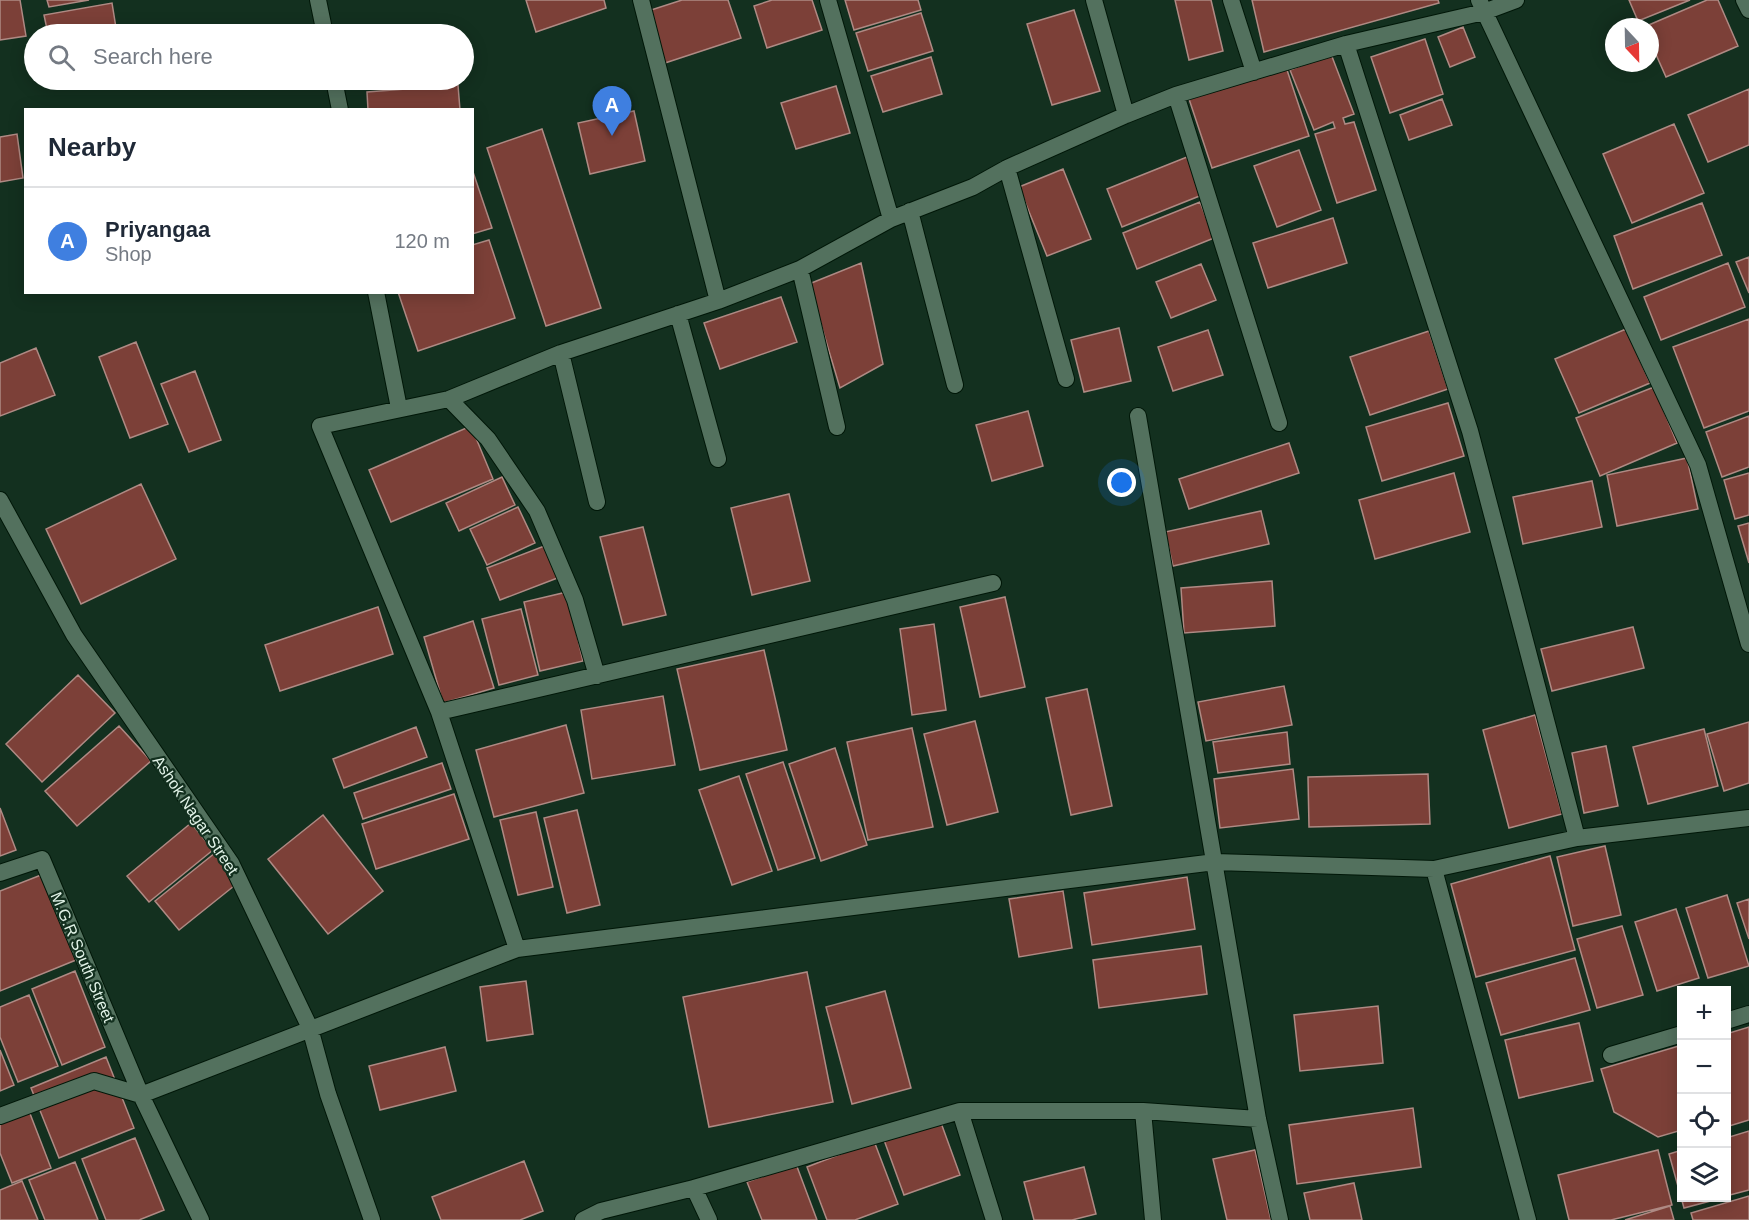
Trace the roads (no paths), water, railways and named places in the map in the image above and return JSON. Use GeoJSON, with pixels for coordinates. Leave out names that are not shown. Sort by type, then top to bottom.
{"type":"FeatureCollection","features":[{"type":"Feature","properties":{"kind":"street"},"geometry":{"type":"LineString","coordinates":[[318,0],[323,24]]}},
{"type":"Feature","properties":{"kind":"street"},"geometry":{"type":"LineString","coordinates":[[641,0],[718,301]]}},
{"type":"Feature","properties":{"kind":"street"},"geometry":{"type":"LineString","coordinates":[[828,0],[891,219]]}},
{"type":"Feature","properties":{"kind":"street"},"geometry":{"type":"LineString","coordinates":[[1094,0],[1126,114]]}},
{"type":"Feature","properties":{"kind":"street"},"geometry":{"type":"LineString","coordinates":[[1232,0],[1254,72]]}},
{"type":"Feature","properties":{"kind":"street"},"geometry":{"type":"LineString","coordinates":[[516,949],[439,712],[320,426],[449,399],[561,353],[718,301],[800,269],[891,219],[974,187],[1007,168],[1126,114],[1176,95],[1481,6],[1516,0]]}},
{"type":"Feature","properties":{"kind":"street"},"geometry":{"type":"LineString","coordinates":[[1744,0],[1749,10]]}},
{"type":"Feature","properties":{"kind":"street"},"geometry":{"type":"LineString","coordinates":[[1481,6],[1698,465],[1749,644]]}},
{"type":"Feature","properties":{"kind":"street"},"geometry":{"type":"LineString","coordinates":[[1346,44],[1470,431],[1577,838]]}},
{"type":"Feature","properties":{"kind":"street"},"geometry":{"type":"LineString","coordinates":[[336,90],[340,108]]}},
{"type":"Feature","properties":{"kind":"street"},"geometry":{"type":"LineString","coordinates":[[1176,95],[1279,423]]}},
{"type":"Feature","properties":{"kind":"street"},"geometry":{"type":"LineString","coordinates":[[1007,168],[1066,380]]}},
{"type":"Feature","properties":{"kind":"street"},"geometry":{"type":"LineString","coordinates":[[910,212],[955,385]]}},
{"type":"Feature","properties":{"kind":"street"},"geometry":{"type":"LineString","coordinates":[[800,269],[837,427]]}},
{"type":"Feature","properties":{"kind":"street"},"geometry":{"type":"LineString","coordinates":[[376,294],[399,408]]}},
{"type":"Feature","properties":{"kind":"street"},"geometry":{"type":"LineString","coordinates":[[678,314],[718,459]]}},
{"type":"Feature","properties":{"kind":"street"},"geometry":{"type":"LineString","coordinates":[[561,353],[597,502]]}},
{"type":"Feature","properties":{"kind":"street"},"geometry":{"type":"LineString","coordinates":[[449,399],[488,439],[537,511],[575,600],[597,676]]}},
{"type":"Feature","properties":{"kind":"street"},"geometry":{"type":"LineString","coordinates":[[1138,416],[1258,1119],[1280,1220]]}},
{"type":"Feature","properties":{"kind":"street","name":"Ashok Nagar Street"},"geometry":{"type":"LineString","coordinates":[[0,500],[74,635],[231,863],[310,1028],[328,1094],[372,1220]]}},
{"type":"Feature","properties":{"kind":"street"},"geometry":{"type":"LineString","coordinates":[[439,712],[993,583]]}},
{"type":"Feature","properties":{"kind":"street"},"geometry":{"type":"LineString","coordinates":[[0,1116],[94,1081],[141,1095],[516,949],[1215,862],[1434,869],[1577,838],[1749,818]]}},
{"type":"Feature","properties":{"kind":"street","name":"M.G.R South Street"},"geometry":{"type":"LineString","coordinates":[[0,873],[42,859],[141,1095]]}},
{"type":"Feature","properties":{"kind":"street"},"geometry":{"type":"LineString","coordinates":[[1434,869],[1528,1220]]}},
{"type":"Feature","properties":{"kind":"street"},"geometry":{"type":"LineString","coordinates":[[1731,1019],[1749,1014]]}},
{"type":"Feature","properties":{"kind":"street"},"geometry":{"type":"LineString","coordinates":[[1611,1055],[1677,1035]]}},
{"type":"Feature","properties":{"kind":"street"},"geometry":{"type":"LineString","coordinates":[[141,1095],[201,1220]]}},
{"type":"Feature","properties":{"kind":"street"},"geometry":{"type":"LineString","coordinates":[[583,1220],[601,1211],[694,1188],[960,1111],[1143,1111],[1258,1119]]}},
{"type":"Feature","properties":{"kind":"street"},"geometry":{"type":"LineString","coordinates":[[960,1111],[994,1220]]}},
{"type":"Feature","properties":{"kind":"street"},"geometry":{"type":"LineString","coordinates":[[1143,1111],[1153,1220]]}},
{"type":"Feature","properties":{"kind":"street"},"geometry":{"type":"LineString","coordinates":[[694,1188],[709,1220]]}},
{"type":"Feature","properties":{"kind":"place","name":"Priyangaa"},"geometry":{"type":"Point","coordinates":[612,136]}}]}
